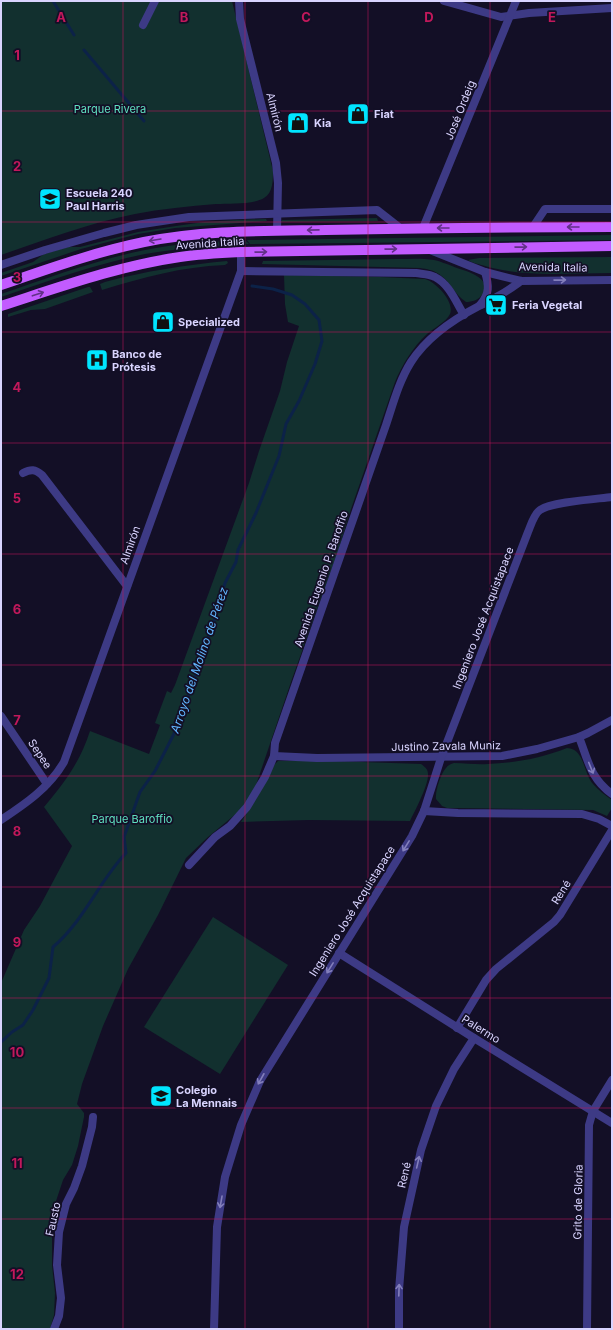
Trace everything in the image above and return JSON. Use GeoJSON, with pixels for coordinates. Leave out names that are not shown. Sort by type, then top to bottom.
{"type":"FeatureCollection","features":[{"type":"Feature","properties":{"kind":"main road","name":"Avenida Italia"},"geometry":{"type":"LineString","coordinates":[[1,285],[92,255],[143,242],[195,235],[400,228],[612,227]]}},
{"type":"Feature","properties":{"kind":"main road","name":"Avenida Italia"},"geometry":{"type":"LineString","coordinates":[[1,306],[92,276],[182,256],[241,252],[612,246]]}},
{"type":"Feature","properties":{"kind":"street"},"geometry":{"type":"LineString","coordinates":[[143,25],[155,1]]}},
{"type":"Feature","properties":{"kind":"street","name":"Almirón"},"geometry":{"type":"LineString","coordinates":[[239,1],[240,19],[276,163],[278,183],[277,231]]}},
{"type":"Feature","properties":{"kind":"street"},"geometry":{"type":"LineString","coordinates":[[444,1],[500,17],[529,13],[612,8]]}},
{"type":"Feature","properties":{"kind":"street","name":"José Ordeig"},"geometry":{"type":"LineString","coordinates":[[423,228],[516,1]]}},
{"type":"Feature","properties":{"kind":"street"},"geometry":{"type":"LineString","coordinates":[[533,227],[545,210],[612,209]]}},
{"type":"Feature","properties":{"kind":"street"},"geometry":{"type":"LineString","coordinates":[[1,265],[45,250],[104,233],[136,225],[189,217],[377,210],[400,228]]}},
{"type":"Feature","properties":{"kind":"street","name":"Avenida Italia"},"geometry":{"type":"LineString","coordinates":[[427,248],[485,272],[521,281],[612,280]]}},
{"type":"Feature","properties":{"kind":"street","name":"Almirón"},"geometry":{"type":"LineString","coordinates":[[1,820],[26,803],[47,784],[57,774],[64,762],[241,271],[241,252]]}},
{"type":"Feature","properties":{"kind":"street"},"geometry":{"type":"LineString","coordinates":[[241,271],[416,273],[434,277],[440,281],[448,289],[464,315]]}},
{"type":"Feature","properties":{"kind":"street","name":"Avenida Eugenio P. Baroffio"},"geometry":{"type":"LineString","coordinates":[[478,307],[485,300],[488,293],[488,283],[485,272]]}},
{"type":"Feature","properties":{"kind":"street","name":"Avenida Eugenio P. Baroffio"},"geometry":{"type":"LineString","coordinates":[[189,865],[215,837],[230,826],[247,807],[262,783],[274,756],[275,743],[402,379],[410,363],[419,350],[443,327],[498,297],[521,281]]}},
{"type":"Feature","properties":{"kind":"street"},"geometry":{"type":"LineString","coordinates":[[23,473],[29,470],[36,470],[42,475],[127,586]]}},
{"type":"Feature","properties":{"kind":"street","name":"Ingeniero José Acquistapace"},"geometry":{"type":"LineString","coordinates":[[214,1329],[217,1227],[225,1177],[241,1125],[260,1081],[412,836],[424,811],[441,758],[537,512],[553,505],[612,497]]}},
{"type":"Feature","properties":{"kind":"street","name":"Sepee"},"geometry":{"type":"LineString","coordinates":[[1,716],[47,784]]}},
{"type":"Feature","properties":{"kind":"street","name":"Justino Zavala Muniz"},"geometry":{"type":"LineString","coordinates":[[274,756],[317,758],[441,758],[502,756],[537,749],[579,736],[588,733],[612,720]]}},
{"type":"Feature","properties":{"kind":"street"},"geometry":{"type":"LineString","coordinates":[[579,736],[592,772],[597,781],[612,794]]}},
{"type":"Feature","properties":{"kind":"street"},"geometry":{"type":"LineString","coordinates":[[424,811],[458,813],[582,814],[599,819],[612,826]]}},
{"type":"Feature","properties":{"kind":"street","name":"René"},"geometry":{"type":"LineString","coordinates":[[457,1028],[486,980],[496,969],[560,915],[612,830]]}},
{"type":"Feature","properties":{"kind":"street","name":"Palermo"},"geometry":{"type":"LineString","coordinates":[[339,953],[457,1028],[612,1123]]}},
{"type":"Feature","properties":{"kind":"street","name":"René"},"geometry":{"type":"LineString","coordinates":[[399,1329],[399,1290],[404,1226],[421,1150],[436,1106],[454,1069],[474,1038]]}},
{"type":"Feature","properties":{"kind":"street","name":"Grito de Gloria"},"geometry":{"type":"LineString","coordinates":[[587,1329],[589,1125],[593,1111],[612,1080]]}},
{"type":"Feature","properties":{"kind":"street","name":"Fausto"},"geometry":{"type":"LineString","coordinates":[[54,1329],[59,1316],[61,1298],[57,1265],[59,1232],[66,1204],[82,1166],[92,1127],[93,1117]]}},
{"type":"Feature","properties":{"kind":"green space","name":"Parque Rivera"},"geometry":{"type":"Polygon","coordinates":[[[1,1],[232,1],[273,171],[272,186],[267,196],[253,202],[216,204],[145,212],[101,222],[67,232],[1,255],[1,1]]]}},
{"type":"Feature","properties":{"kind":"green space"},"geometry":{"type":"Polygon","coordinates":[[[377,218],[378,221],[281,222],[282,220],[377,218]]]}},
{"type":"Feature","properties":{"kind":"green space"},"geometry":{"type":"Polygon","coordinates":[[[266,219],[267,221],[175,228],[138,234],[81,249],[1,276],[1,273],[33,262],[44,254],[68,247],[80,247],[138,232],[204,222],[266,219]]]}},
{"type":"Feature","properties":{"kind":"green space"},"geometry":{"type":"Polygon","coordinates":[[[612,235],[612,240],[250,244],[247,240],[612,235]]]}},
{"type":"Feature","properties":{"kind":"green space"},"geometry":{"type":"Polygon","coordinates":[[[245,240],[249,244],[171,250],[127,258],[72,273],[1,297],[1,294],[90,264],[127,254],[195,243],[245,240]]]}},
{"type":"Feature","properties":{"kind":"green space"},"geometry":{"type":"Polygon","coordinates":[[[612,257],[612,273],[548,274],[516,272],[485,266],[468,260],[479,258],[612,257]]]}},
{"type":"Feature","properties":{"kind":"green space"},"geometry":{"type":"Polygon","coordinates":[[[425,259],[441,262],[476,275],[484,283],[485,289],[479,298],[466,302],[439,274],[420,268],[262,264],[263,261],[425,259]]]}},
{"type":"Feature","properties":{"kind":"green space"},"geometry":{"type":"Polygon","coordinates":[[[227,261],[228,263],[225,265],[163,273],[102,290],[100,284],[150,272],[227,261]]]}},
{"type":"Feature","properties":{"kind":"green space","name":"Parque Baroffio"},"geometry":{"type":"Polygon","coordinates":[[[284,275],[425,279],[434,284],[444,293],[450,304],[450,314],[446,320],[427,334],[417,345],[401,369],[395,382],[337,554],[255,788],[248,800],[237,813],[186,858],[158,915],[128,969],[103,1026],[82,1084],[77,1104],[84,1113],[78,1146],[72,1165],[63,1180],[56,1201],[52,1232],[52,1265],[55,1293],[54,1315],[50,1329],[1,1329],[1,983],[24,930],[40,906],[72,846],[44,807],[59,789],[77,762],[90,731],[149,754],[160,725],[155,723],[167,691],[171,693],[175,685],[249,483],[280,391],[287,362],[299,326],[288,322],[285,304],[284,275]]]}},
{"type":"Feature","properties":{"kind":"green space"},"geometry":{"type":"Polygon","coordinates":[[[90,287],[93,292],[45,309],[31,310],[8,317],[8,314],[90,287]]]}},
{"type":"Feature","properties":{"kind":"green space"},"geometry":{"type":"Polygon","coordinates":[[[567,748],[573,749],[577,752],[593,784],[612,800],[612,808],[607,816],[593,810],[447,808],[442,806],[436,799],[437,787],[444,770],[449,765],[454,763],[484,764],[518,761],[548,755],[567,748]]]}},
{"type":"Feature","properties":{"kind":"green space"},"geometry":{"type":"Polygon","coordinates":[[[278,761],[421,764],[427,771],[428,778],[421,798],[410,821],[309,820],[241,822],[278,761]]]}},
{"type":"Feature","properties":{"kind":"green space"},"geometry":{"type":"Polygon","coordinates":[[[213,917],[288,965],[220,1074],[144,1027],[213,917]]]}},
{"type":"Feature","properties":{"kind":"waterway","name":"Arroyo del Molino de Pérez"},"geometry":{"type":"LineString","coordinates":[[53,1],[74,35]]}},
{"type":"Feature","properties":{"kind":"waterway","name":"Arroyo del Molino de Pérez"},"geometry":{"type":"LineString","coordinates":[[84,50],[144,121]]}},
{"type":"Feature","properties":{"kind":"waterway","name":"Arroyo del Molino de Pérez"},"geometry":{"type":"LineString","coordinates":[[1,1042],[23,1025],[33,1010],[49,978],[53,947],[74,925],[116,864],[126,853],[124,837],[140,792],[155,771],[179,724],[217,612],[225,583],[236,562],[238,550],[256,513],[279,456],[286,424],[299,401],[315,364],[322,341],[319,320],[305,304],[292,295],[273,289],[252,286]]}},
{"type":"Feature","properties":{"kind":"place","name":"Fiat"},"geometry":{"type":"Point","coordinates":[358,114]}},
{"type":"Feature","properties":{"kind":"place","name":"Kia"},"geometry":{"type":"Point","coordinates":[298,123]}},
{"type":"Feature","properties":{"kind":"place","name":"Escuela 240 Paul Harris"},"geometry":{"type":"Point","coordinates":[50,199]}},
{"type":"Feature","properties":{"kind":"place","name":"Feria Vegetal"},"geometry":{"type":"Point","coordinates":[496,305]}},
{"type":"Feature","properties":{"kind":"place","name":"Specialized"},"geometry":{"type":"Point","coordinates":[163,322]}},
{"type":"Feature","properties":{"kind":"place","name":"Banco de Prótesis"},"geometry":{"type":"Point","coordinates":[97,360]}},
{"type":"Feature","properties":{"kind":"place","name":"Colegio La Mennais"},"geometry":{"type":"Point","coordinates":[161,1096]}}]}
